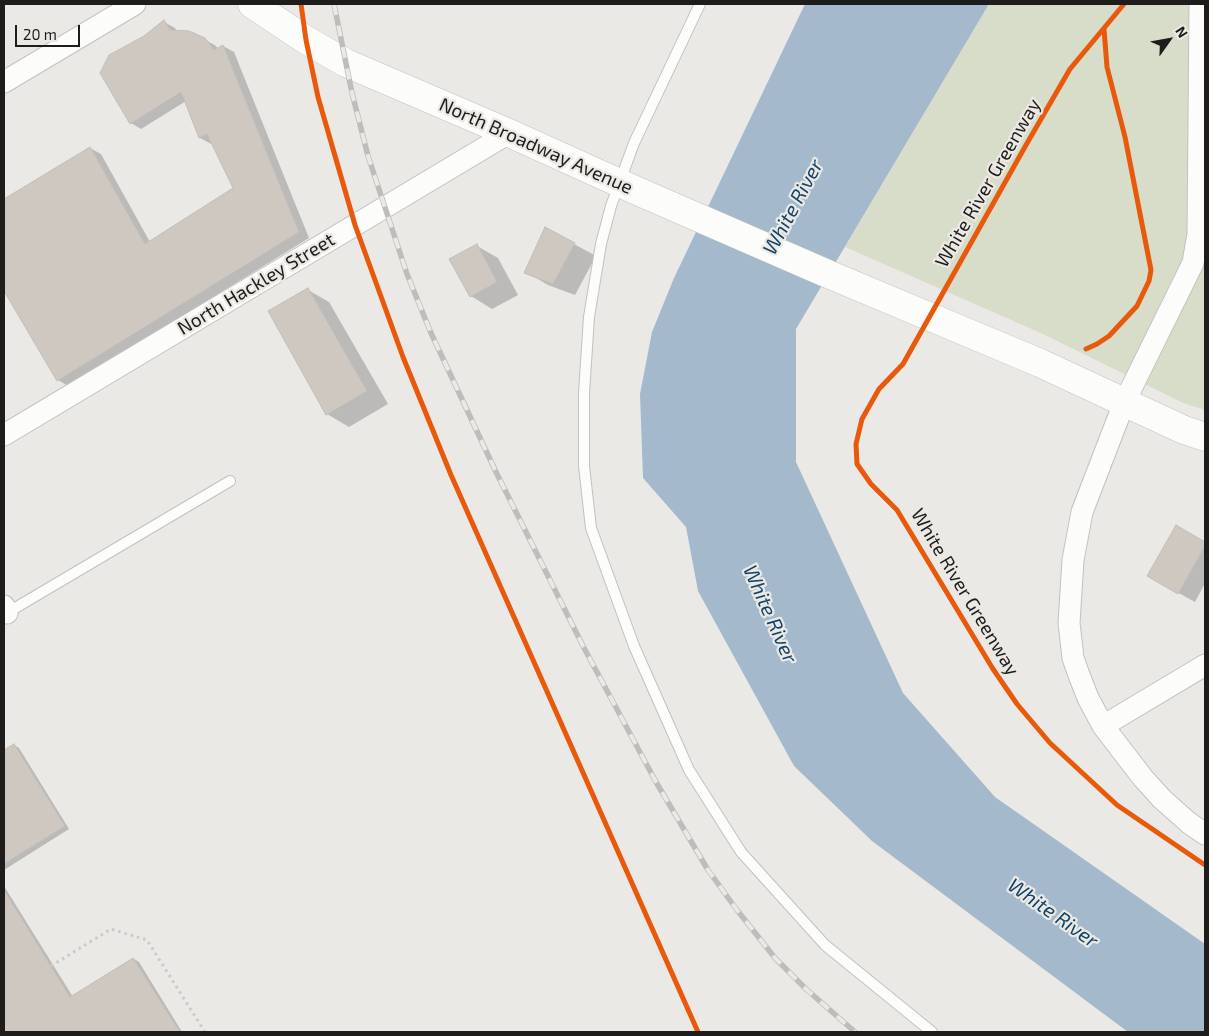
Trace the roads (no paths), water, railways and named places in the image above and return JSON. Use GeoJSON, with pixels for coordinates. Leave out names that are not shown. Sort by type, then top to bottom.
{"type":"FeatureCollection","features":[{"type":"Feature","properties":{"kind":"main road","name":"North Broadway Avenue"},"geometry":{"type":"LineString","coordinates":[[252,4],[306,40],[346,63],[828,274],[1040,363],[1184,430],[1205,437]]}},
{"type":"Feature","properties":{"kind":"street"},"geometry":{"type":"LineString","coordinates":[[4,82],[135,4]]}},
{"type":"Feature","properties":{"kind":"street"},"geometry":{"type":"LineString","coordinates":[[1200,4],[1198,234],[1193,263],[1124,403],[1082,512],[1073,560],[1069,623],[1074,658],[1088,698],[1103,726],[1142,778],[1162,799],[1189,823],[1205,834]]}},
{"type":"Feature","properties":{"kind":"street","name":"North Hackley Street"},"geometry":{"type":"LineString","coordinates":[[4,435],[509,133]]}},
{"type":"Feature","properties":{"kind":"street"},"geometry":{"type":"LineString","coordinates":[[1103,726],[1205,665]]}},
{"type":"Feature","properties":{"kind":"lane"},"geometry":{"type":"LineString","coordinates":[[700,4],[634,143],[627,187],[611,206],[602,244],[589,317],[584,393],[584,466],[591,528],[634,646],[689,770],[741,852],[825,945],[932,1032]]}},
{"type":"Feature","properties":{"kind":"lane"},"geometry":{"type":"LineString","coordinates":[[5,611],[230,481]]}},
{"type":"Feature","properties":{"kind":"water","name":"White River"},"geometry":{"type":"Polygon","coordinates":[[[805,4],[989,4],[796,329],[796,462],[903,693],[995,797],[1205,944],[1205,1032],[1128,1032],[872,841],[794,766],[698,591],[686,527],[643,478],[640,394],[652,332],[674,278],[805,4]]]}},
{"type":"Feature","properties":{"kind":"railway"},"geometry":{"type":"LineString","coordinates":[[334,4],[352,93],[368,156],[407,274],[431,333],[496,472],[583,646],[656,782],[708,870],[775,958],[806,989],[855,1032]]}}]}
